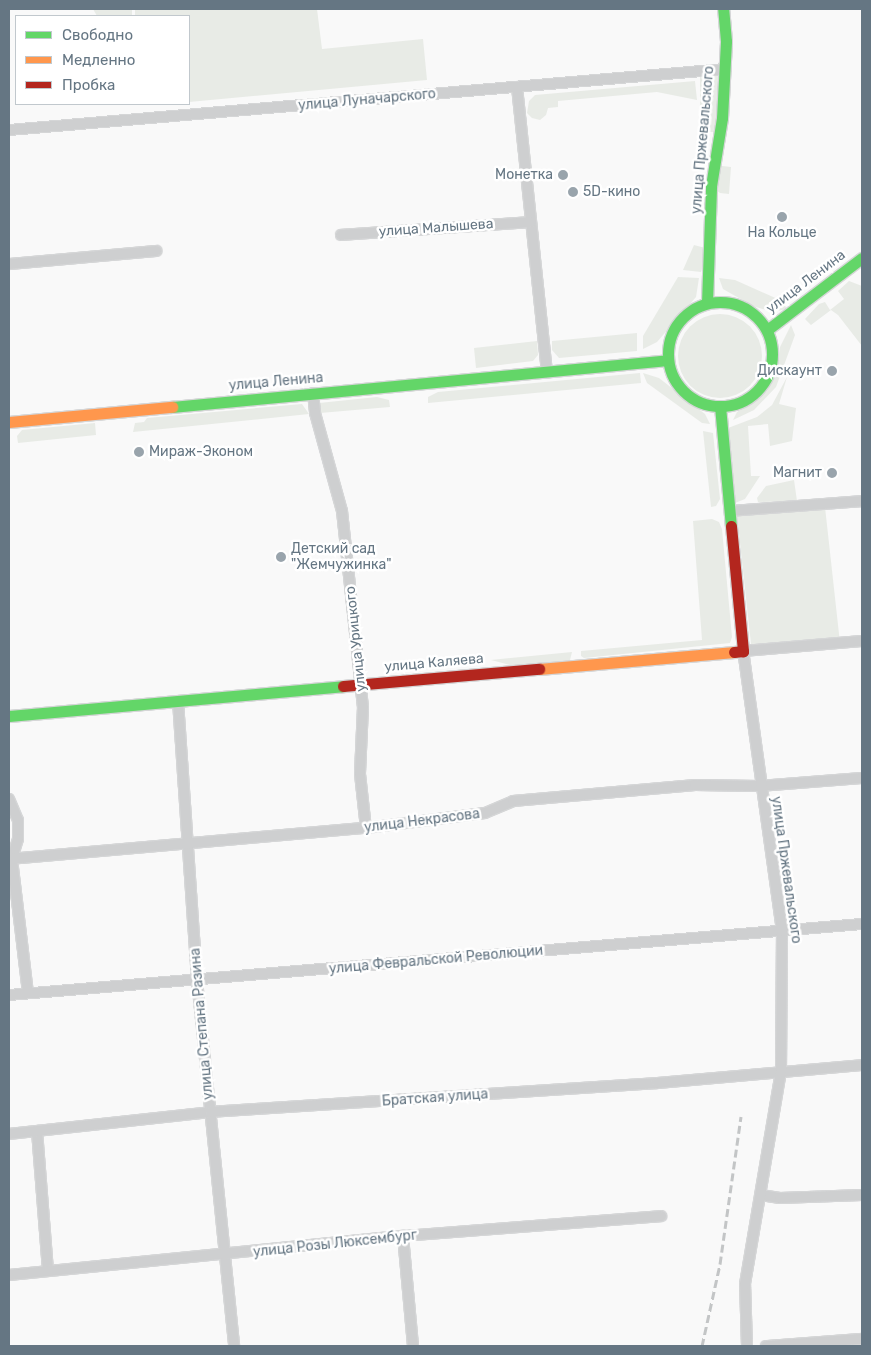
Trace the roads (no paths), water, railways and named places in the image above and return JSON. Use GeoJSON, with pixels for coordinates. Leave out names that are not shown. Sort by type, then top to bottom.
{"type":"FeatureCollection","features":[{"type":"Feature","properties":{"kind":"street","name":"улица Пржевальского"},"geometry":{"type":"LineString","coordinates":[[707,303],[711,186],[722,118],[724,69],[722,9]]}},
{"type":"Feature","properties":{"kind":"street","name":"улица Луначарского"},"geometry":{"type":"LineString","coordinates":[[9,130],[724,69]]}},
{"type":"Feature","properties":{"kind":"street"},"geometry":{"type":"LineString","coordinates":[[516,87],[531,222],[553,371]]}},
{"type":"Feature","properties":{"kind":"street","name":"улица Малышева"},"geometry":{"type":"LineString","coordinates":[[341,235],[531,222]]}},
{"type":"Feature","properties":{"kind":"street"},"geometry":{"type":"LineString","coordinates":[[9,264],[156,251]]}},
{"type":"Feature","properties":{"kind":"street","name":"улица Ленина"},"geometry":{"type":"LineString","coordinates":[[767,330],[862,258]]}},
{"type":"Feature","properties":{"kind":"street"},"geometry":{"type":"LineString","coordinates":[[725,302],[742,306],[756,316],[767,330],[772,356],[766,380],[748,398],[720,406],[699,402],[684,393],[674,379],[668,360],[670,337],[678,322],[691,310],[707,303],[725,302]]}},
{"type":"Feature","properties":{"kind":"street","name":"улица Ленина"},"geometry":{"type":"LineString","coordinates":[[9,422],[668,360]]}},
{"type":"Feature","properties":{"kind":"street","name":"улица Урицкого"},"geometry":{"type":"LineString","coordinates":[[312,393],[315,413],[342,511],[360,684],[360,774],[366,828]]}},
{"type":"Feature","properties":{"kind":"street","name":"улица Пржевальского"},"geometry":{"type":"LineString","coordinates":[[720,406],[743,650],[759,786],[782,931],[781,1072],[746,1284],[747,1346]]}},
{"type":"Feature","properties":{"kind":"street"},"geometry":{"type":"LineString","coordinates":[[730,511],[862,501]]}},
{"type":"Feature","properties":{"kind":"street","name":"улица Каляева"},"geometry":{"type":"LineString","coordinates":[[9,716],[743,650],[862,642]]}},
{"type":"Feature","properties":{"kind":"street","name":"улица Степана Разина"},"geometry":{"type":"LineString","coordinates":[[178,701],[186,843],[197,980],[234,1346]]}},
{"type":"Feature","properties":{"kind":"street","name":"улица Некрасова"},"geometry":{"type":"LineString","coordinates":[[10,859],[366,828],[485,813],[512,801],[694,785],[759,786],[862,778]]}},
{"type":"Feature","properties":{"kind":"street"},"geometry":{"type":"LineString","coordinates":[[9,799],[18,820],[18,839],[10,859],[28,993]]}},
{"type":"Feature","properties":{"kind":"street","name":"улица Февральской Революции"},"geometry":{"type":"LineString","coordinates":[[9,995],[862,924]]}},
{"type":"Feature","properties":{"kind":"street","name":"Братская улица"},"geometry":{"type":"LineString","coordinates":[[9,1134],[210,1112],[862,1065]]}},
{"type":"Feature","properties":{"kind":"street"},"geometry":{"type":"LineString","coordinates":[[37,1131],[48,1271]]}},
{"type":"Feature","properties":{"kind":"street"},"geometry":{"type":"LineString","coordinates":[[761,1195],[780,1198],[862,1195]]}},
{"type":"Feature","properties":{"kind":"street","name":"улица Розы Люксембург"},"geometry":{"type":"LineString","coordinates":[[9,1275],[224,1256],[403,1236],[661,1216]]}},
{"type":"Feature","properties":{"kind":"street"},"geometry":{"type":"LineString","coordinates":[[403,1236],[413,1346]]}},
{"type":"Feature","properties":{"kind":"street"},"geometry":{"type":"LineString","coordinates":[[766,1346],[862,1339]]}},
{"type":"Feature","properties":{"kind":"railway"},"geometry":{"type":"LineString","coordinates":[[702,1346],[720,1264],[741,1116]]}},
{"type":"Feature","properties":{"kind":"place","name":"Монетка"},"geometry":{"type":"Point","coordinates":[563,175]}},
{"type":"Feature","properties":{"kind":"place","name":"5D-кино"},"geometry":{"type":"Point","coordinates":[573,192]}},
{"type":"Feature","properties":{"kind":"place","name":"На Кольце"},"geometry":{"type":"Point","coordinates":[782,217]}},
{"type":"Feature","properties":{"kind":"place","name":"Дискаунт"},"geometry":{"type":"Point","coordinates":[832,371]}},
{"type":"Feature","properties":{"kind":"place","name":"Мираж-Эконом"},"geometry":{"type":"Point","coordinates":[139,452]}},
{"type":"Feature","properties":{"kind":"place","name":"Магнит"},"geometry":{"type":"Point","coordinates":[832,473]}},
{"type":"Feature","properties":{"kind":"place","name":"Детский сад \"Жемчужинка\""},"geometry":{"type":"Point","coordinates":[281,557]}}]}
